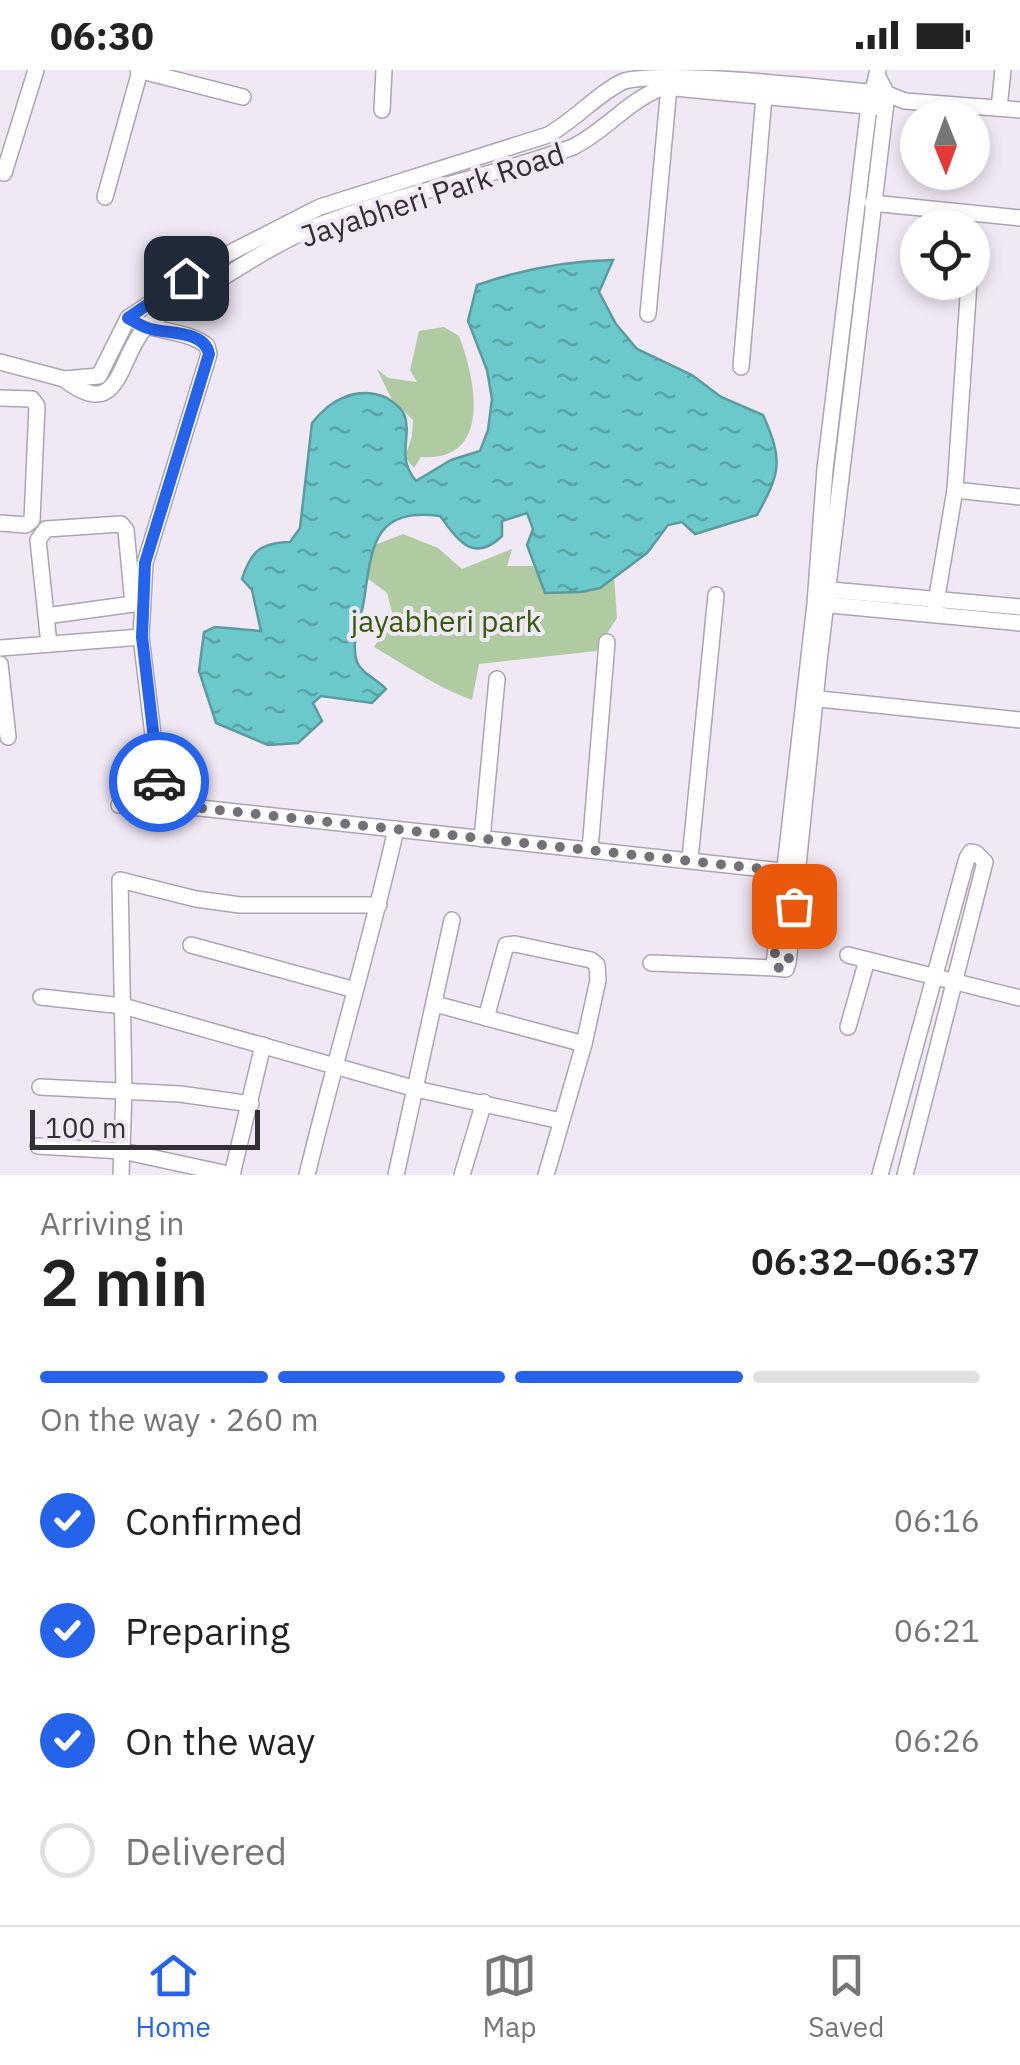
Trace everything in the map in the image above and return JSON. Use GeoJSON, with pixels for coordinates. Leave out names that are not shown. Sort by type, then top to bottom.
{"type":"FeatureCollection","features":[{"type":"Feature","properties":{"kind":"street"},"geometry":{"type":"LineString","coordinates":[[4,173],[36,70]]}},
{"type":"Feature","properties":{"kind":"street"},"geometry":{"type":"LineString","coordinates":[[106,197],[139,70],[243,96]]}},
{"type":"Feature","properties":{"kind":"street"},"geometry":{"type":"LineString","coordinates":[[382,110],[384,70]]}},
{"type":"Feature","properties":{"kind":"street"},"geometry":{"type":"LineString","coordinates":[[999,108],[1003,70]]}},
{"type":"Feature","properties":{"kind":"street","name":"Jayabheri Park Road"},"geometry":{"type":"LineString","coordinates":[[64,380],[99,376],[128,318],[212,262],[306,213],[548,135],[573,121],[624,81],[681,72],[878,91],[905,100],[1020,110]]}},
{"type":"Feature","properties":{"kind":"street"},"geometry":{"type":"LineString","coordinates":[[648,314],[669,87]]}},
{"type":"Feature","properties":{"kind":"street","name":"Jayabheri Park Road"},"geometry":{"type":"LineString","coordinates":[[0,362],[64,380],[81,393],[100,395],[109,390],[145,328],[211,284],[314,228],[573,147],[601,130],[633,102],[669,87],[764,96],[878,91]]}},
{"type":"Feature","properties":{"kind":"street"},"geometry":{"type":"LineString","coordinates":[[651,964],[786,969],[788,963],[789,872],[872,203],[878,91]]}},
{"type":"Feature","properties":{"kind":"street"},"geometry":{"type":"LineString","coordinates":[[822,597],[826,469],[878,91]]}},
{"type":"Feature","properties":{"kind":"street"},"geometry":{"type":"LineString","coordinates":[[741,367],[764,96]]}},
{"type":"Feature","properties":{"kind":"street"},"geometry":{"type":"LineString","coordinates":[[872,203],[951,210]]}},
{"type":"Feature","properties":{"kind":"street"},"geometry":{"type":"LineString","coordinates":[[990,214],[1020,218]]}},
{"type":"Feature","properties":{"kind":"street"},"geometry":{"type":"LineString","coordinates":[[935,607],[955,490],[968,300]]}},
{"type":"Feature","properties":{"kind":"street"},"geometry":{"type":"LineString","coordinates":[[46,616],[129,607],[135,599],[209,354],[199,339],[145,328],[128,318]]}},
{"type":"Feature","properties":{"kind":"street"},"geometry":{"type":"LineString","coordinates":[[0,398],[32,399],[37,406],[32,520],[26,525],[0,524]]}},
{"type":"Feature","properties":{"kind":"street"},"geometry":{"type":"LineString","coordinates":[[955,490],[1020,496]]}},
{"type":"Feature","properties":{"kind":"street"},"geometry":{"type":"LineString","coordinates":[[49,644],[38,540],[46,529],[122,524],[138,580],[158,774],[166,796]]}},
{"type":"Feature","properties":{"kind":"street"},"geometry":{"type":"LineString","coordinates":[[690,859],[716,595]]}},
{"type":"Feature","properties":{"kind":"street"},"geometry":{"type":"LineString","coordinates":[[822,597],[935,607],[1020,607]]}},
{"type":"Feature","properties":{"kind":"street"},"geometry":{"type":"LineString","coordinates":[[935,607],[1020,623]]}},
{"type":"Feature","properties":{"kind":"street"},"geometry":{"type":"LineString","coordinates":[[0,648],[142,637]]}},
{"type":"Feature","properties":{"kind":"street"},"geometry":{"type":"LineString","coordinates":[[590,850],[607,642]]}},
{"type":"Feature","properties":{"kind":"street"},"geometry":{"type":"LineString","coordinates":[[0,664],[8,737]]}},
{"type":"Feature","properties":{"kind":"street"},"geometry":{"type":"LineString","coordinates":[[482,838],[497,678]]}},
{"type":"Feature","properties":{"kind":"street"},"geometry":{"type":"LineString","coordinates":[[810,698],[1020,720]]}},
{"type":"Feature","properties":{"kind":"street"},"geometry":{"type":"LineString","coordinates":[[119,805],[166,796],[191,807],[789,872]]}},
{"type":"Feature","properties":{"kind":"street"},"geometry":{"type":"LineString","coordinates":[[307,1175],[396,829]]}},
{"type":"Feature","properties":{"kind":"street"},"geometry":{"type":"LineString","coordinates":[[880,1175],[968,858],[976,852],[984,862],[906,1175]]}},
{"type":"Feature","properties":{"kind":"street"},"geometry":{"type":"LineString","coordinates":[[121,1175],[124,1091],[120,880],[240,906],[379,905]]}},
{"type":"Feature","properties":{"kind":"street"},"geometry":{"type":"LineString","coordinates":[[396,1175],[452,920]]}},
{"type":"Feature","properties":{"kind":"street"},"geometry":{"type":"LineString","coordinates":[[191,945],[354,990]]}},
{"type":"Feature","properties":{"kind":"street"},"geometry":{"type":"LineString","coordinates":[[486,1018],[506,945],[597,964],[598,980],[584,1044],[546,1175]]}},
{"type":"Feature","properties":{"kind":"street"},"geometry":{"type":"LineString","coordinates":[[848,955],[1020,998]]}},
{"type":"Feature","properties":{"kind":"street"},"geometry":{"type":"LineString","coordinates":[[848,1027],[867,960]]}},
{"type":"Feature","properties":{"kind":"street"},"geometry":{"type":"LineString","coordinates":[[41,997],[123,1006],[416,1088],[561,1121]]}},
{"type":"Feature","properties":{"kind":"street"},"geometry":{"type":"LineString","coordinates":[[435,1004],[584,1044]]}},
{"type":"Feature","properties":{"kind":"street"},"geometry":{"type":"LineString","coordinates":[[38,1146],[122,1151],[232,1175],[263,1045]]}},
{"type":"Feature","properties":{"kind":"street"},"geometry":{"type":"LineString","coordinates":[[906,1082],[928,1089]]}},
{"type":"Feature","properties":{"kind":"street"},"geometry":{"type":"LineString","coordinates":[[40,1087],[180,1094],[251,1104]]}},
{"type":"Feature","properties":{"kind":"street"},"geometry":{"type":"LineString","coordinates":[[462,1175],[484,1102]]}},
{"type":"Feature","properties":{"kind":"green space"},"geometry":{"type":"Polygon","coordinates":[[[444,327],[459,336],[465,353],[473,414],[469,432],[460,446],[444,455],[421,457],[414,468],[405,457],[413,420],[392,400],[377,369],[388,378],[417,382],[410,370],[419,331],[444,327]]]}},
{"type":"Feature","properties":{"kind":"green space","name":"jayabheri park"},"geometry":{"type":"Polygon","coordinates":[[[403,534],[438,548],[462,569],[512,549],[507,566],[533,566],[544,588],[614,576],[617,618],[596,651],[479,664],[472,700],[434,683],[374,647],[393,616],[387,593],[367,578],[375,545],[403,534]]]}},
{"type":"Feature","properties":{"kind":"water"},"geometry":{"type":"Polygon","coordinates":[[[613,260],[599,292],[616,324],[637,349],[692,375],[721,397],[763,415],[774,444],[776,466],[771,488],[757,515],[695,534],[682,522],[668,525],[647,553],[600,588],[545,593],[527,545],[533,529],[527,513],[502,521],[502,536],[483,548],[467,546],[440,516],[401,518],[380,535],[374,548],[355,639],[359,666],[386,689],[372,703],[321,696],[313,703],[322,721],[298,743],[268,745],[216,723],[199,671],[204,632],[215,627],[261,631],[252,590],[242,579],[258,550],[290,542],[300,528],[312,423],[345,397],[365,393],[387,398],[404,414],[405,455],[416,481],[451,460],[480,451],[488,430],[492,399],[487,370],[468,321],[477,285],[544,267],[613,260]]]}},
{"type":"Feature","properties":{"kind":"way so far"},"geometry":{"type":"LineString","coordinates":[[159,782],[166,796],[191,807],[782,871],[774,968],[788,967],[794,906]]}},
{"type":"Feature","properties":{"kind":"route"},"geometry":{"type":"LineString","coordinates":[[159,782],[142,637],[145,563],[209,354],[199,339],[145,328],[128,318],[186,278]]}}]}
